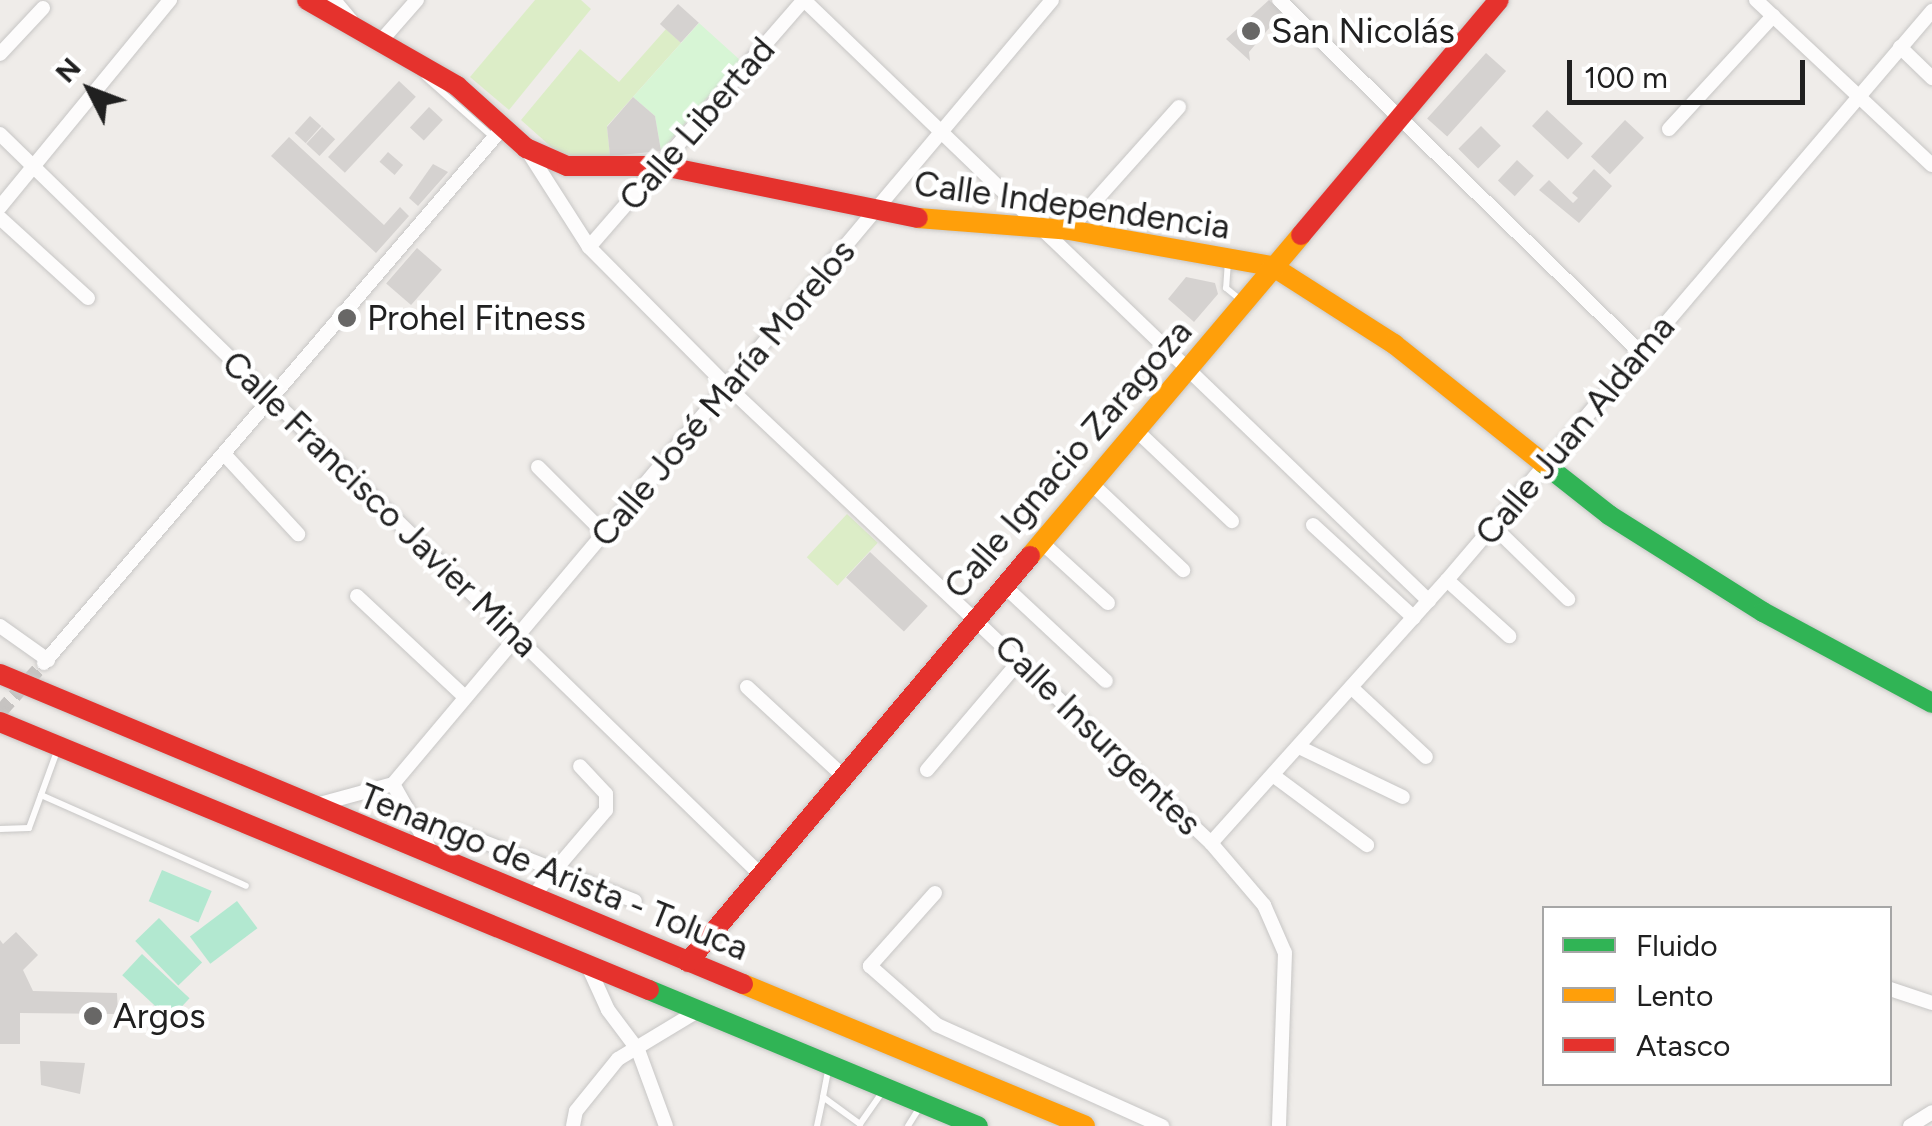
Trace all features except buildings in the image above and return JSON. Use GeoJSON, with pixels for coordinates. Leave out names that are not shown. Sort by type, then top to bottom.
{"type":"FeatureCollection","features":[{"type":"Feature","properties":{"kind":"main road","name":"Calle Independencia"},"geometry":{"type":"LineString","coordinates":[[307,0],[351,20],[412,60],[526,148],[567,166],[662,166],[770,182],[876,210],[1059,230],[1272,266],[1394,344],[1544,466],[1748,603],[1932,703]]}},
{"type":"Feature","properties":{"kind":"main road","name":"Calle Ignacio Zaragoza"},"geometry":{"type":"LineString","coordinates":[[688,962],[974,617],[1188,372],[1397,115],[1499,0]]}},
{"type":"Feature","properties":{"kind":"main road","name":"Tenango de Arista - Toluca"},"geometry":{"type":"LineString","coordinates":[[0,674],[310,807],[1085,1126]]}},
{"type":"Feature","properties":{"kind":"main road"},"geometry":{"type":"LineString","coordinates":[[0,722],[704,1009],[978,1126]]}},
{"type":"Feature","properties":{"kind":"street"},"geometry":{"type":"LineString","coordinates":[[0,207],[170,0]]}},
{"type":"Feature","properties":{"kind":"street"},"geometry":{"type":"LineString","coordinates":[[334,0],[351,20]]}},
{"type":"Feature","properties":{"kind":"street"},"geometry":{"type":"LineString","coordinates":[[380,42],[417,0]]}},
{"type":"Feature","properties":{"kind":"street"},"geometry":{"type":"LineString","coordinates":[[804,0],[1059,230],[1188,372],[1429,601]]}},
{"type":"Feature","properties":{"kind":"street","name":"Calle Libertad"},"geometry":{"type":"LineString","coordinates":[[589,247],[804,0]]}},
{"type":"Feature","properties":{"kind":"street","name":"Calle José María Morelos"},"geometry":{"type":"LineString","coordinates":[[393,784],[520,638],[726,385],[1052,0]]}},
{"type":"Feature","properties":{"kind":"street"},"geometry":{"type":"LineString","coordinates":[[1280,0],[1640,352]]}},
{"type":"Feature","properties":{"kind":"street"},"geometry":{"type":"LineString","coordinates":[[1756,0],[1932,165]]}},
{"type":"Feature","properties":{"kind":"street"},"geometry":{"type":"LineString","coordinates":[[0,54],[43,8]]}},
{"type":"Feature","properties":{"kind":"street","name":"Calle Juan Aldama"},"geometry":{"type":"LineString","coordinates":[[1211,843],[1448,580],[1932,11]]}},
{"type":"Feature","properties":{"kind":"street"},"geometry":{"type":"LineString","coordinates":[[1669,129],[1773,16]]}},
{"type":"Feature","properties":{"kind":"street"},"geometry":{"type":"LineString","coordinates":[[1900,47],[1932,78]]}},
{"type":"Feature","properties":{"kind":"street"},"geometry":{"type":"LineString","coordinates":[[1059,230],[1178,108]]}},
{"type":"Feature","properties":{"kind":"street"},"geometry":{"type":"LineString","coordinates":[[4,633],[46,662],[500,131]]}},
{"type":"Feature","properties":{"kind":"street","name":"Calle Francisco Javier Mina"},"geometry":{"type":"LineString","coordinates":[[0,134],[760,874]]}},
{"type":"Feature","properties":{"kind":"street","name":"Calle Insurgentes"},"geometry":{"type":"LineString","coordinates":[[526,148],[589,247],[726,385],[1211,843],[1264,905],[1285,954],[1278,1126]]}},
{"type":"Feature","properties":{"kind":"street"},"geometry":{"type":"LineString","coordinates":[[0,218],[88,298]]}},
{"type":"Feature","properties":{"kind":"street"},"geometry":{"type":"LineString","coordinates":[[1137,431],[1232,521]]}},
{"type":"Feature","properties":{"kind":"street"},"geometry":{"type":"LineString","coordinates":[[225,455],[298,534]]}},
{"type":"Feature","properties":{"kind":"street"},"geometry":{"type":"LineString","coordinates":[[538,468],[604,534]]}},
{"type":"Feature","properties":{"kind":"street"},"geometry":{"type":"LineString","coordinates":[[1091,483],[1183,570]]}},
{"type":"Feature","properties":{"kind":"street"},"geometry":{"type":"LineString","coordinates":[[1313,525],[1414,618]]}},
{"type":"Feature","properties":{"kind":"street"},"geometry":{"type":"LineString","coordinates":[[1494,526],[1568,599]]}},
{"type":"Feature","properties":{"kind":"street"},"geometry":{"type":"LineString","coordinates":[[1040,541],[1108,603]]}},
{"type":"Feature","properties":{"kind":"street"},"geometry":{"type":"LineString","coordinates":[[1448,580],[1509,636]]}},
{"type":"Feature","properties":{"kind":"street"},"geometry":{"type":"LineString","coordinates":[[1002,584],[1106,681]]}},
{"type":"Feature","properties":{"kind":"street"},"geometry":{"type":"LineString","coordinates":[[357,596],[465,698]]}},
{"type":"Feature","properties":{"kind":"street"},"geometry":{"type":"LineString","coordinates":[[927,770],[1020,659]]}},
{"type":"Feature","properties":{"kind":"street"},"geometry":{"type":"LineString","coordinates":[[747,687],[842,775]]}},
{"type":"Feature","properties":{"kind":"street"},"geometry":{"type":"LineString","coordinates":[[1352,688],[1426,756]]}},
{"type":"Feature","properties":{"kind":"street"},"geometry":{"type":"LineString","coordinates":[[1300,748],[1403,797]]}},
{"type":"Feature","properties":{"kind":"street"},"geometry":{"type":"LineString","coordinates":[[532,897],[606,810],[606,794],[580,766]]}},
{"type":"Feature","properties":{"kind":"street"},"geometry":{"type":"LineString","coordinates":[[1274,776],[1367,846]]}},
{"type":"Feature","properties":{"kind":"street"},"geometry":{"type":"LineString","coordinates":[[310,807],[393,784],[434,858]]}},
{"type":"Feature","properties":{"kind":"street"},"geometry":{"type":"LineString","coordinates":[[456,831],[552,872],[635,901]]}},
{"type":"Feature","properties":{"kind":"street"},"geometry":{"type":"LineString","coordinates":[[935,892],[870,966],[937,1024],[1162,1126]]}},
{"type":"Feature","properties":{"kind":"street"},"geometry":{"type":"LineString","coordinates":[[586,961],[608,1010],[638,1050],[666,1126]]}},
{"type":"Feature","properties":{"kind":"street"},"geometry":{"type":"LineString","coordinates":[[1892,990],[1932,1003]]}},
{"type":"Feature","properties":{"kind":"street"},"geometry":{"type":"LineString","coordinates":[[565,1126],[618,1060],[638,1050],[666,1025],[704,1009]]}},
{"type":"Feature","properties":{"kind":"street"},"geometry":{"type":"LineString","coordinates":[[1910,1126],[1932,1112]]}},
{"type":"Feature","properties":{"kind":"lane"},"geometry":{"type":"LineString","coordinates":[[1228,258],[1226,288],[1243,302]]}},
{"type":"Feature","properties":{"kind":"lane"},"geometry":{"type":"LineString","coordinates":[[0,829],[29,828],[59,745]]}},
{"type":"Feature","properties":{"kind":"lane"},"geometry":{"type":"LineString","coordinates":[[40,795],[246,886]]}},
{"type":"Feature","properties":{"kind":"lane"},"geometry":{"type":"LineString","coordinates":[[817,1126],[830,1065]]}},
{"type":"Feature","properties":{"kind":"lane"},"geometry":{"type":"LineString","coordinates":[[823,1097],[861,1125],[885,1087]]}},
{"type":"Feature","properties":{"kind":"lane"},"geometry":{"type":"LineString","coordinates":[[908,1126],[922,1102]]}},
{"type":"Feature","properties":{"kind":"green space"},"geometry":{"type":"Polygon","coordinates":[[[535,0],[581,0],[591,9],[509,110],[470,77],[535,0]]]}},
{"type":"Feature","properties":{"kind":"green space"},"geometry":{"type":"Polygon","coordinates":[[[699,23],[740,60],[661,151],[655,116],[633,97],[699,23]]]}},
{"type":"Feature","properties":{"kind":"green space"},"geometry":{"type":"Polygon","coordinates":[[[666,29],[681,43],[607,126],[610,156],[567,161],[521,120],[580,49],[619,82],[666,29]]]}},
{"type":"Feature","properties":{"kind":"green space"},"geometry":{"type":"Polygon","coordinates":[[[847,514],[878,543],[837,586],[807,557],[847,514]]]}},
{"type":"Feature","properties":{"kind":"green space"},"geometry":{"type":"Polygon","coordinates":[[[162,870],[212,891],[198,922],[149,901],[162,870]]]}},
{"type":"Feature","properties":{"kind":"green space"},"geometry":{"type":"Polygon","coordinates":[[[237,901],[257,928],[210,964],[190,937],[237,901]]]}},
{"type":"Feature","properties":{"kind":"green space"},"geometry":{"type":"Polygon","coordinates":[[[159,918],[202,963],[178,986],[135,941],[159,918]]]}},
{"type":"Feature","properties":{"kind":"green space"},"geometry":{"type":"Polygon","coordinates":[[[142,954],[190,998],[170,1020],[122,975],[142,954]]]}},
{"type":"Feature","properties":{"kind":"tunnel"},"geometry":{"type":"LineString","coordinates":[[0,712],[44,663]]}},
{"type":"Feature","properties":{"kind":"traffic: fast"},"geometry":{"type":"LineString","coordinates":[[1543,463],[1609,515],[1763,612],[1932,703]]}},
{"type":"Feature","properties":{"kind":"traffic: fast"},"geometry":{"type":"LineString","coordinates":[[649,990],[978,1126]]}},
{"type":"Feature","properties":{"kind":"traffic: slow"},"geometry":{"type":"LineString","coordinates":[[918,218],[1069,230],[1272,266],[1394,344],[1543,463]]}},
{"type":"Feature","properties":{"kind":"traffic: slow"},"geometry":{"type":"LineString","coordinates":[[1030,556],[1301,235]]}},
{"type":"Feature","properties":{"kind":"traffic: slow"},"geometry":{"type":"LineString","coordinates":[[743,984],[1085,1126]]}},
{"type":"Feature","properties":{"kind":"traffic: jam"},"geometry":{"type":"LineString","coordinates":[[307,0],[457,86],[526,148],[567,166],[663,166],[918,218]]}},
{"type":"Feature","properties":{"kind":"traffic: jam"},"geometry":{"type":"LineString","coordinates":[[1301,235],[1499,0]]}},
{"type":"Feature","properties":{"kind":"traffic: jam"},"geometry":{"type":"LineString","coordinates":[[688,962],[1030,556]]}},
{"type":"Feature","properties":{"kind":"traffic: jam"},"geometry":{"type":"LineString","coordinates":[[0,674],[743,984]]}},
{"type":"Feature","properties":{"kind":"traffic: jam"},"geometry":{"type":"LineString","coordinates":[[0,722],[649,990]]}},
{"type":"Feature","properties":{"kind":"place","name":"San Nicolás"},"geometry":{"type":"Point","coordinates":[1251,31]}},
{"type":"Feature","properties":{"kind":"place","name":"Prohel Fitness"},"geometry":{"type":"Point","coordinates":[347,318]}},
{"type":"Feature","properties":{"kind":"place","name":"Argos"},"geometry":{"type":"Point","coordinates":[93,1016]}}]}
